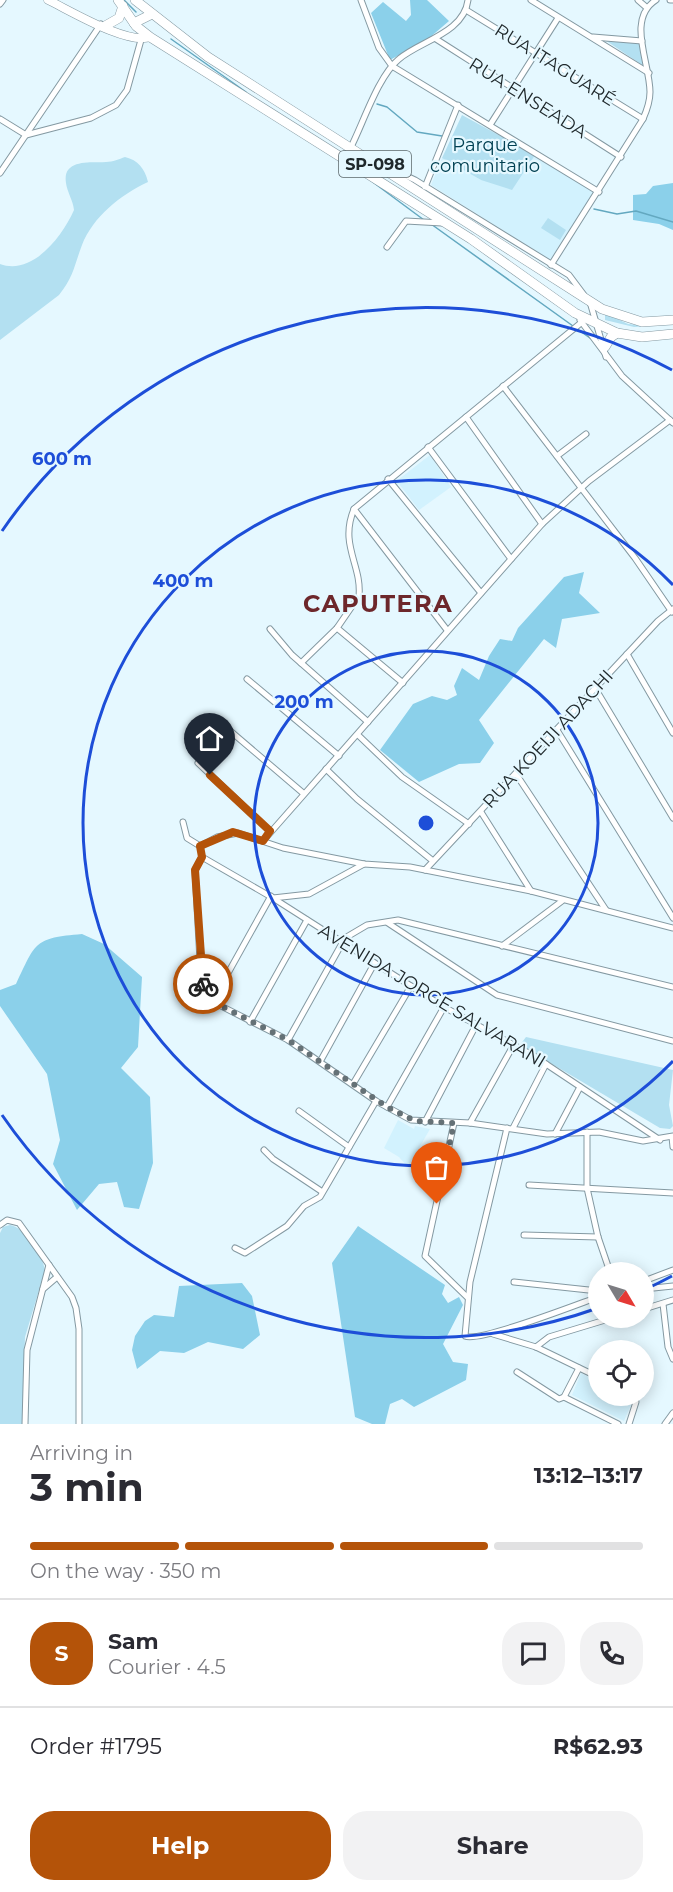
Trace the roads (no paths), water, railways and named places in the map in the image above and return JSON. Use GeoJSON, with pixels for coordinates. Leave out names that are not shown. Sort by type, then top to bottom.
{"type":"FeatureCollection","features":[{"type":"Feature","properties":{"kind":"main road","name":"SP-098"},"geometry":{"type":"LineString","coordinates":[[135,0],[193,48],[590,302],[607,312],[632,321],[673,320]]}},
{"type":"Feature","properties":{"kind":"main road"},"geometry":{"type":"LineString","coordinates":[[103,25],[119,18],[121,3]]}},
{"type":"Feature","properties":{"kind":"main road","name":"SP-098"},"geometry":{"type":"LineString","coordinates":[[121,3],[146,38],[513,267],[575,313],[617,333],[642,337],[673,334]]}},
{"type":"Feature","properties":{"kind":"main road"},"geometry":{"type":"LineString","coordinates":[[134,23],[153,14]]}},
{"type":"Feature","properties":{"kind":"main road"},"geometry":{"type":"LineString","coordinates":[[146,38],[160,33],[162,23]]}},
{"type":"Feature","properties":{"kind":"main road"},"geometry":{"type":"LineString","coordinates":[[252,103],[252,96],[256,94],[281,104]]}},
{"type":"Feature","properties":{"kind":"main road"},"geometry":{"type":"LineString","coordinates":[[606,352],[611,337],[617,333]]}},
{"type":"Feature","properties":{"kind":"street"},"geometry":{"type":"LineString","coordinates":[[0,4],[3,0]]}},
{"type":"Feature","properties":{"kind":"street"},"geometry":{"type":"LineString","coordinates":[[0,119],[26,135],[91,118],[116,105],[127,90],[146,38],[119,33],[48,0]]}},
{"type":"Feature","properties":{"kind":"street"},"geometry":{"type":"LineString","coordinates":[[361,0],[379,48],[392,66],[599,192]]}},
{"type":"Feature","properties":{"kind":"street"},"geometry":{"type":"LineString","coordinates":[[351,149],[392,66],[406,54],[436,39],[466,10],[468,0]]}},
{"type":"Feature","properties":{"kind":"street"},"geometry":{"type":"LineString","coordinates":[[531,0],[649,73]]}},
{"type":"Feature","properties":{"kind":"street"},"geometry":{"type":"LineString","coordinates":[[638,0],[646,7]]}},
{"type":"Feature","properties":{"kind":"street"},"geometry":{"type":"LineString","coordinates":[[551,265],[644,119],[650,93],[641,21],[646,7],[657,0]]}},
{"type":"Feature","properties":{"kind":"street","name":"RUA ITAGUARÉ"},"geometry":{"type":"LineString","coordinates":[[466,10],[644,119]]}},
{"type":"Feature","properties":{"kind":"street"},"geometry":{"type":"LineString","coordinates":[[490,125],[558,18]]}},
{"type":"Feature","properties":{"kind":"street"},"geometry":{"type":"LineString","coordinates":[[119,33],[134,23]]}},
{"type":"Feature","properties":{"kind":"street"},"geometry":{"type":"LineString","coordinates":[[0,173],[103,25]]}},
{"type":"Feature","properties":{"kind":"street"},"geometry":{"type":"LineString","coordinates":[[591,37],[642,40]]}},
{"type":"Feature","properties":{"kind":"street","name":"RUA ENSEADA"},"geometry":{"type":"LineString","coordinates":[[436,39],[513,90],[621,156]]}},
{"type":"Feature","properties":{"kind":"street"},"geometry":{"type":"LineString","coordinates":[[425,187],[458,105]]}},
{"type":"Feature","properties":{"kind":"street"},"geometry":{"type":"LineString","coordinates":[[364,158],[407,176],[569,275],[590,302],[606,352]]}},
{"type":"Feature","properties":{"kind":"street"},"geometry":{"type":"LineString","coordinates":[[387,247],[406,222],[444,223]]}},
{"type":"Feature","properties":{"kind":"street"},"geometry":{"type":"LineString","coordinates":[[263,841],[542,524],[581,488],[671,422],[622,376],[575,313]]}},
{"type":"Feature","properties":{"kind":"street"},"geometry":{"type":"LineString","coordinates":[[301,663],[337,628],[359,596],[349,548],[351,517],[354,508],[582,322]]}},
{"type":"Feature","properties":{"kind":"street"},"geometry":{"type":"LineString","coordinates":[[503,386],[672,611]]}},
{"type":"Feature","properties":{"kind":"street"},"geometry":{"type":"LineString","coordinates":[[466,417],[542,524]]}},
{"type":"Feature","properties":{"kind":"street"},"geometry":{"type":"LineString","coordinates":[[557,456],[586,434]]}},
{"type":"Feature","properties":{"kind":"street"},"geometry":{"type":"LineString","coordinates":[[428,447],[511,559]]}},
{"type":"Feature","properties":{"kind":"street"},"geometry":{"type":"LineString","coordinates":[[388,479],[481,593]]}},
{"type":"Feature","properties":{"kind":"street"},"geometry":{"type":"LineString","coordinates":[[354,508],[447,630]]}},
{"type":"Feature","properties":{"kind":"street","name":"RUA KOEIJI ADACHI"},"geometry":{"type":"LineString","coordinates":[[425,870],[627,654],[672,611]]}},
{"type":"Feature","properties":{"kind":"street"},"geometry":{"type":"LineString","coordinates":[[270,628],[301,663],[368,722]]}},
{"type":"Feature","properties":{"kind":"street"},"geometry":{"type":"LineString","coordinates":[[337,628],[403,683]]}},
{"type":"Feature","properties":{"kind":"street"},"geometry":{"type":"LineString","coordinates":[[627,654],[673,733]]}},
{"type":"Feature","properties":{"kind":"street"},"geometry":{"type":"LineString","coordinates":[[247,679],[339,756]]}},
{"type":"Feature","properties":{"kind":"street"},"geometry":{"type":"LineString","coordinates":[[596,688],[673,818]]}},
{"type":"Feature","properties":{"kind":"street"},"geometry":{"type":"LineString","coordinates":[[222,724],[303,793]]}},
{"type":"Feature","properties":{"kind":"street"},"geometry":{"type":"LineString","coordinates":[[557,730],[673,918]]}},
{"type":"Feature","properties":{"kind":"street"},"geometry":{"type":"LineString","coordinates":[[358,735],[402,777],[469,824]]}},
{"type":"Feature","properties":{"kind":"street"},"geometry":{"type":"LineString","coordinates":[[198,763],[270,831]]}},
{"type":"Feature","properties":{"kind":"street"},"geometry":{"type":"LineString","coordinates":[[326,770],[357,799],[433,861]]}},
{"type":"Feature","properties":{"kind":"street"},"geometry":{"type":"LineString","coordinates":[[516,774],[606,910]]}},
{"type":"Feature","properties":{"kind":"street"},"geometry":{"type":"LineString","coordinates":[[481,812],[531,891]]}},
{"type":"Feature","properties":{"kind":"street"},"geometry":{"type":"LineString","coordinates":[[183,822],[186,838],[200,846],[202,857],[195,870],[201,979],[213,1000],[250,1022],[288,1040],[321,1060],[376,1101],[411,1120],[470,1123],[555,1134],[587,1132],[634,1140],[660,1140],[672,1136],[673,1147]]}},
{"type":"Feature","properties":{"kind":"street"},"geometry":{"type":"LineString","coordinates":[[200,846],[233,832],[282,848],[364,864],[425,870],[531,891],[562,901],[673,928]]}},
{"type":"Feature","properties":{"kind":"street","name":"AVENIDA JORGE SALVARANI"},"geometry":{"type":"LineString","coordinates":[[202,857],[272,897],[444,1007],[546,1064],[660,1140]]}},
{"type":"Feature","properties":{"kind":"street"},"geometry":{"type":"LineString","coordinates":[[213,1000],[272,897],[309,894],[364,864]]}},
{"type":"Feature","properties":{"kind":"street"},"geometry":{"type":"LineString","coordinates":[[502,946],[562,901]]}},
{"type":"Feature","properties":{"kind":"street"},"geometry":{"type":"LineString","coordinates":[[250,1022],[307,920]]}},
{"type":"Feature","properties":{"kind":"street"},"geometry":{"type":"LineString","coordinates":[[288,1040],[342,943],[353,932],[367,925],[400,920],[673,987]]}},
{"type":"Feature","properties":{"kind":"street"},"geometry":{"type":"LineString","coordinates":[[387,922],[497,995],[673,1041]]}},
{"type":"Feature","properties":{"kind":"street"},"geometry":{"type":"LineString","coordinates":[[321,1060],[375,964]]}},
{"type":"Feature","properties":{"kind":"street"},"geometry":{"type":"LineString","coordinates":[[353,1084],[411,986]]}},
{"type":"Feature","properties":{"kind":"street"},"geometry":{"type":"LineString","coordinates":[[387,1107],[444,1007]]}},
{"type":"Feature","properties":{"kind":"street"},"geometry":{"type":"LineString","coordinates":[[425,1122],[476,1025]]}},
{"type":"Feature","properties":{"kind":"street"},"geometry":{"type":"LineString","coordinates":[[470,1123],[513,1046]]}},
{"type":"Feature","properties":{"kind":"street"},"geometry":{"type":"LineString","coordinates":[[546,1064],[510,1128],[467,1297],[464,1330],[466,1337],[491,1334],[588,1300]]}},
{"type":"Feature","properties":{"kind":"street"},"geometry":{"type":"LineString","coordinates":[[555,1134],[580,1087]]}},
{"type":"Feature","properties":{"kind":"street"},"geometry":{"type":"LineString","coordinates":[[235,1248],[245,1253],[250,1252],[294,1220],[304,1206],[318,1199],[321,1191],[328,1186],[376,1101]]}},
{"type":"Feature","properties":{"kind":"street"},"geometry":{"type":"LineString","coordinates":[[299,1110],[349,1147]]}},
{"type":"Feature","properties":{"kind":"street"},"geometry":{"type":"LineString","coordinates":[[454,1123],[424,1256],[467,1297]]}},
{"type":"Feature","properties":{"kind":"street"},"geometry":{"type":"LineString","coordinates":[[587,1132],[587,1188],[598,1237],[607,1262]]}},
{"type":"Feature","properties":{"kind":"street"},"geometry":{"type":"LineString","coordinates":[[264,1150],[273,1159],[321,1191]]}},
{"type":"Feature","properties":{"kind":"street"},"geometry":{"type":"LineString","coordinates":[[529,1185],[673,1193]]}},
{"type":"Feature","properties":{"kind":"street"},"geometry":{"type":"LineString","coordinates":[[0,1225],[7,1220],[20,1223],[72,1297],[78,1314],[79,1424]]}},
{"type":"Feature","properties":{"kind":"street"},"geometry":{"type":"LineString","coordinates":[[524,1235],[598,1237]]}},
{"type":"Feature","properties":{"kind":"street"},"geometry":{"type":"LineString","coordinates":[[25,1424],[27,1350],[49,1265]]}},
{"type":"Feature","properties":{"kind":"street"},"geometry":{"type":"LineString","coordinates":[[654,1277],[673,1270]]}},
{"type":"Feature","properties":{"kind":"street"},"geometry":{"type":"LineString","coordinates":[[42,1291],[57,1277]]}},
{"type":"Feature","properties":{"kind":"street"},"geometry":{"type":"LineString","coordinates":[[514,1282],[588,1290]]}},
{"type":"Feature","properties":{"kind":"street"},"geometry":{"type":"LineString","coordinates":[[654,1288],[673,1286]]}},
{"type":"Feature","properties":{"kind":"street"},"geometry":{"type":"LineString","coordinates":[[654,1306],[673,1300]]}},
{"type":"Feature","properties":{"kind":"street"},"geometry":{"type":"LineString","coordinates":[[663,1304],[668,1347],[673,1359]]}},
{"type":"Feature","properties":{"kind":"street"},"geometry":{"type":"LineString","coordinates":[[536,1347],[549,1337],[588,1325]]}},
{"type":"Feature","properties":{"kind":"street"},"geometry":{"type":"LineString","coordinates":[[491,1334],[536,1347],[588,1372]]}},
{"type":"Feature","properties":{"kind":"street"},"geometry":{"type":"LineString","coordinates":[[564,1397],[579,1368]]}},
{"type":"Feature","properties":{"kind":"street"},"geometry":{"type":"LineString","coordinates":[[517,1372],[559,1399],[564,1397],[618,1424]]}},
{"type":"Feature","properties":{"kind":"street"},"geometry":{"type":"LineString","coordinates":[[629,1424],[635,1406]]}},
{"type":"Feature","properties":{"kind":"street"},"geometry":{"type":"LineString","coordinates":[[665,1424],[673,1413]]}},
{"type":"Feature","properties":{"kind":"waterway"},"geometry":{"type":"LineString","coordinates":[[124,0],[136,12]]}},
{"type":"Feature","properties":{"kind":"waterway"},"geometry":{"type":"LineString","coordinates":[[171,39],[246,92]]}},
{"type":"Feature","properties":{"kind":"waterway"},"geometry":{"type":"LineString","coordinates":[[377,104],[387,107],[417,132],[442,136]]}},
{"type":"Feature","properties":{"kind":"waterway"},"geometry":{"type":"LineString","coordinates":[[370,180],[424,220]]}},
{"type":"Feature","properties":{"kind":"waterway"},"geometry":{"type":"LineString","coordinates":[[594,209],[617,214],[636,211],[673,222]]}},
{"type":"Feature","properties":{"kind":"waterway"},"geometry":{"type":"LineString","coordinates":[[431,224],[573,326]]}},
{"type":"Feature","properties":{"kind":"waterway"},"geometry":{"type":"LineString","coordinates":[[577,329],[590,338]]}},
{"type":"Feature","properties":{"kind":"district","name":"CAPUTERA"},"geometry":{"type":"Point","coordinates":[378,604]}},
{"type":"Feature","properties":{"kind":"park label","name":"Parque comunitario"},"geometry":{"type":"Point","coordinates":[485,155]}}]}
